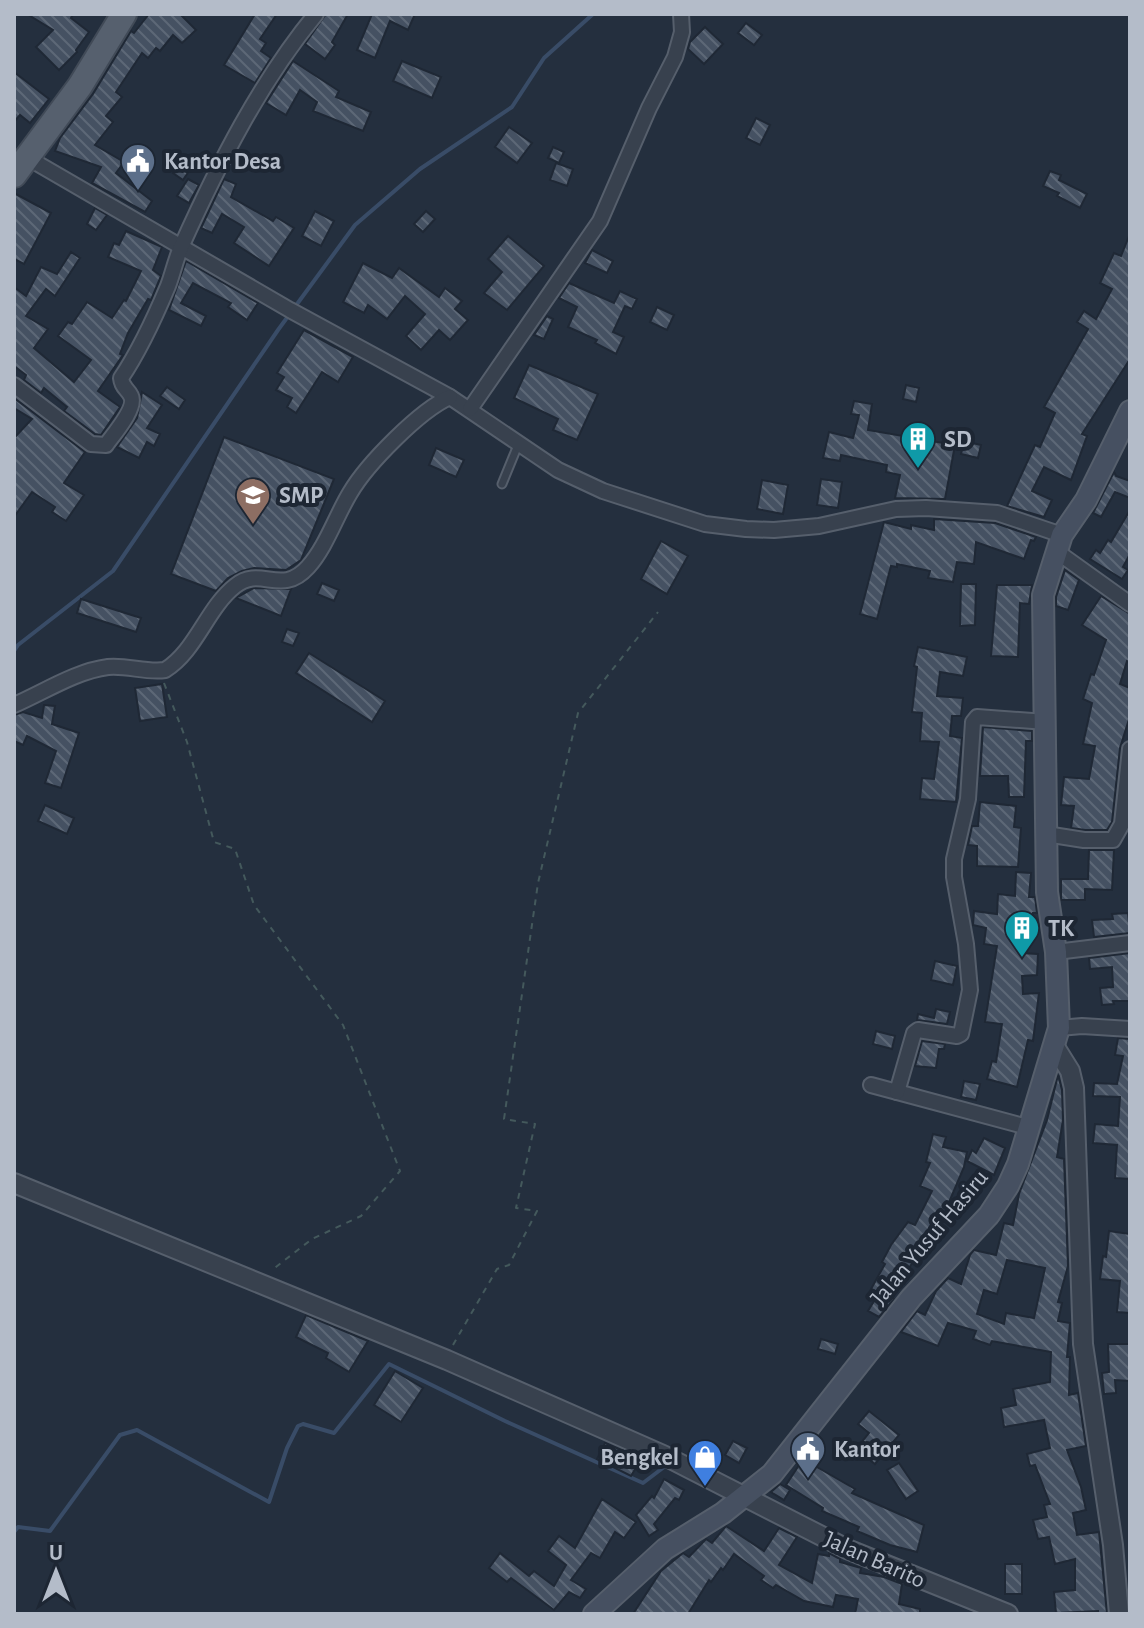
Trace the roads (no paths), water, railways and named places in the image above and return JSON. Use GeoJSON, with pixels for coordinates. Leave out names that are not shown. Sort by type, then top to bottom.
{"type":"FeatureCollection","features":[{"type":"Feature","properties":{"kind":"main road"},"geometry":{"type":"LineString","coordinates":[[20,162],[80,86],[124,14]]}},
{"type":"Feature","properties":{"kind":"main road","name":"Jalan Yusuf Hasiru"},"geometry":{"type":"LineString","coordinates":[[594,1614],[665,1549],[745,1497],[784,1461],[911,1298],[989,1215],[1008,1186],[1031,1128],[1057,1038],[1056,952],[1047,892],[1043,595],[1059,543],[1086,500],[1130,411]]}},
{"type":"Feature","properties":{"kind":"street"},"geometry":{"type":"LineString","coordinates":[[14,385],[91,444],[106,445],[132,405],[131,396],[122,386],[121,378],[133,360],[167,288],[181,248],[247,115],[281,58],[316,14]]}},
{"type":"Feature","properties":{"kind":"street"},"geometry":{"type":"LineString","coordinates":[[470,409],[600,221],[637,134],[675,57],[682,32],[681,14]]}},
{"type":"Feature","properties":{"kind":"street"},"geometry":{"type":"LineString","coordinates":[[20,162],[450,397],[558,470],[603,491],[718,526],[774,530],[819,526],[896,509],[940,508],[997,513],[1059,543],[1130,604]]}},
{"type":"Feature","properties":{"kind":"street"},"geometry":{"type":"LineString","coordinates":[[14,705],[91,671],[123,666],[160,671],[170,667],[236,586],[252,578],[283,581],[300,576],[311,563],[351,490],[376,460],[427,411],[450,397]]}},
{"type":"Feature","properties":{"kind":"street"},"geometry":{"type":"LineString","coordinates":[[897,1092],[914,1033],[918,1030],[957,1036],[961,1034],[968,1008],[969,974],[954,859],[968,799],[973,722],[977,717],[1046,722]]}},
{"type":"Feature","properties":{"kind":"street"},"geometry":{"type":"LineString","coordinates":[[1046,834],[1084,840],[1113,840],[1122,824],[1130,749]]}},
{"type":"Feature","properties":{"kind":"street"},"geometry":{"type":"LineString","coordinates":[[1056,952],[1130,943]]}},
{"type":"Feature","properties":{"kind":"street"},"geometry":{"type":"LineString","coordinates":[[1119,1614],[1113,1545],[1083,1344],[1074,1088],[1057,1038],[1082,1026],[1130,1029]]}},
{"type":"Feature","properties":{"kind":"street"},"geometry":{"type":"LineString","coordinates":[[871,1085],[1031,1128]]}},
{"type":"Feature","properties":{"kind":"street","name":"Jalan Barito"},"geometry":{"type":"LineString","coordinates":[[14,1183],[447,1360],[663,1455],[874,1562],[1008,1614]]}},
{"type":"Feature","properties":{"kind":"lane"},"geometry":{"type":"LineString","coordinates":[[502,484],[518,445]]}},
{"type":"Feature","properties":{"kind":"waterway"},"geometry":{"type":"LineString","coordinates":[[14,651],[113,571],[278,330],[355,225],[420,169],[512,107],[544,58],[593,14]]}},
{"type":"Feature","properties":{"kind":"waterway"},"geometry":{"type":"LineString","coordinates":[[14,1532],[18,1527],[50,1531],[120,1435],[137,1430],[269,1502],[287,1448],[298,1426],[303,1424],[334,1433],[389,1364],[505,1421],[643,1483],[668,1464]]}},
{"type":"Feature","properties":{"kind":"place","name":"Kantor Desa"},"geometry":{"type":"Point","coordinates":[138,192]}},
{"type":"Feature","properties":{"kind":"place","name":"SD"},"geometry":{"type":"Point","coordinates":[918,470]}},
{"type":"Feature","properties":{"kind":"place","name":"SMP"},"geometry":{"type":"Point","coordinates":[253,526]}},
{"type":"Feature","properties":{"kind":"place","name":"TK"},"geometry":{"type":"Point","coordinates":[1022,959]}},
{"type":"Feature","properties":{"kind":"place","name":"Kantor"},"geometry":{"type":"Point","coordinates":[808,1480]}},
{"type":"Feature","properties":{"kind":"place","name":"Bengkel"},"geometry":{"type":"Point","coordinates":[705,1488]}}]}
